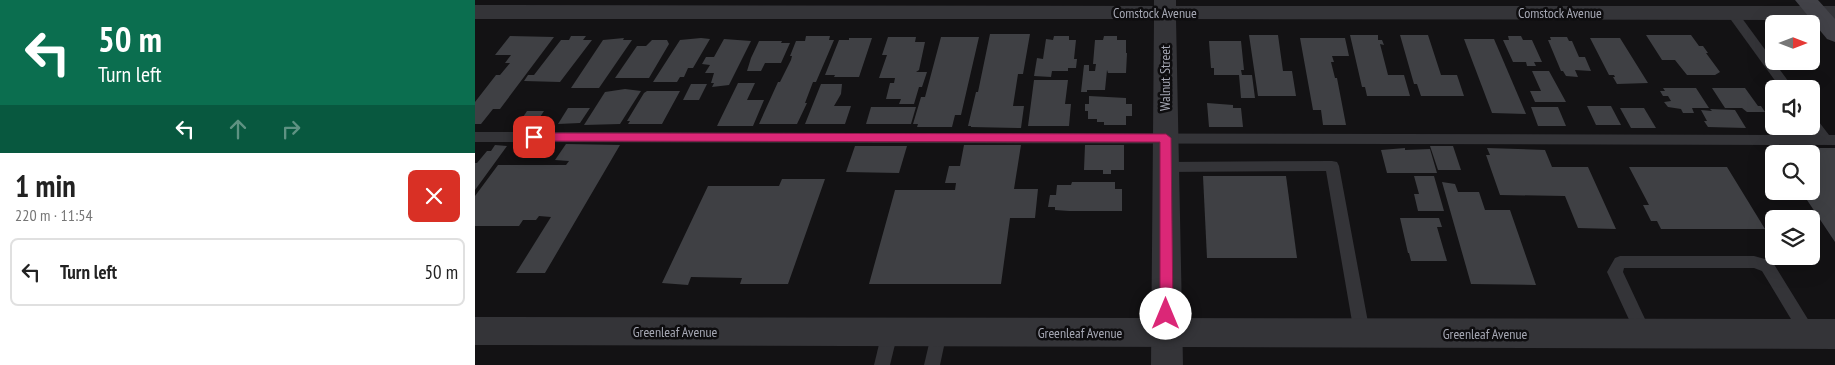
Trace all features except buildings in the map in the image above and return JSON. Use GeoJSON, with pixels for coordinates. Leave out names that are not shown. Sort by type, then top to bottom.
{"type":"FeatureCollection","features":[{"type":"Feature","properties":{"kind":"main road"},"geometry":{"type":"LineString","coordinates":[[1819,9],[1835,34]]}},
{"type":"Feature","properties":{"kind":"street","name":"Comstock Avenue"},"geometry":{"type":"LineString","coordinates":[[475,12],[1165,7],[1732,13],[1819,9]]}},
{"type":"Feature","properties":{"kind":"street","name":"Walnut Street"},"geometry":{"type":"LineString","coordinates":[[1165,7],[1167,365]]}},
{"type":"Feature","properties":{"kind":"street","name":"Greenleaf Avenue"},"geometry":{"type":"LineString","coordinates":[[475,331],[1822,334]]}},
{"type":"Feature","properties":{"kind":"lane"},"geometry":{"type":"LineString","coordinates":[[1732,13],[1781,80]]}},
{"type":"Feature","properties":{"kind":"lane"},"geometry":{"type":"LineString","coordinates":[[1820,130],[1830,140]]}},
{"type":"Feature","properties":{"kind":"lane"},"geometry":{"type":"LineString","coordinates":[[475,137],[1830,140]]}},
{"type":"Feature","properties":{"kind":"lane"},"geometry":{"type":"LineString","coordinates":[[1165,167],[1332,166],[1362,333]]}},
{"type":"Feature","properties":{"kind":"lane"},"geometry":{"type":"LineString","coordinates":[[1643,334],[1615,272],[1620,262],[1754,262],[1767,266],[1822,334]]}},
{"type":"Feature","properties":{"kind":"lane"},"geometry":{"type":"LineString","coordinates":[[882,365],[890,332]]}},
{"type":"Feature","properties":{"kind":"lane"},"geometry":{"type":"LineString","coordinates":[[932,365],[939,332]]}},
{"type":"Feature","properties":{"kind":"route"},"geometry":{"type":"LineString","coordinates":[[534,137],[1166,138],[1166,314]]}}]}
